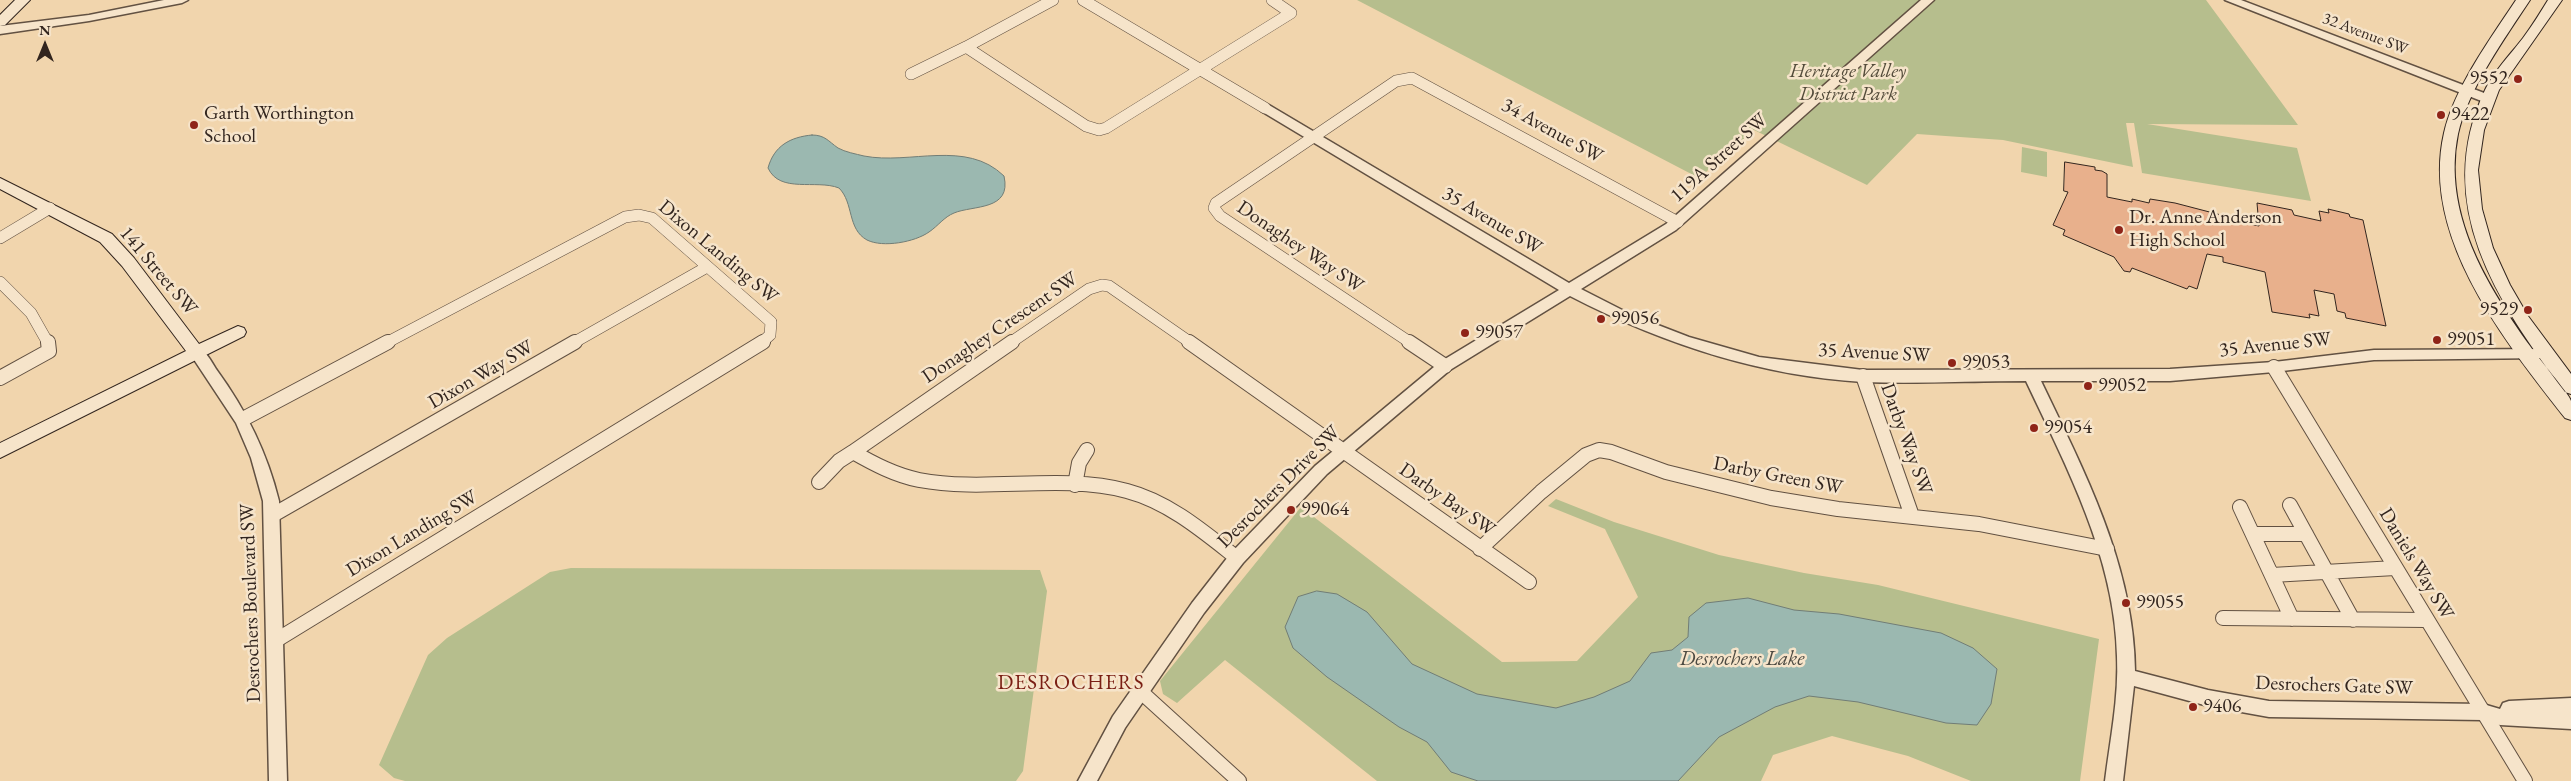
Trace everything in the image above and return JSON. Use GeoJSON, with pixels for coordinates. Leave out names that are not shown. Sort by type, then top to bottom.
{"type":"FeatureCollection","features":[{"type":"Feature","properties":{"kind":"main road"},"geometry":{"type":"LineString","coordinates":[[0,22],[23,0]]}},
{"type":"Feature","properties":{"kind":"main road"},"geometry":{"type":"LineString","coordinates":[[2523,0],[2504,28],[2456,119],[2448,151],[2448,183],[2452,209],[2470,261],[2488,296],[2525,354],[2571,413]]}},
{"type":"Feature","properties":{"kind":"main road"},"geometry":{"type":"LineString","coordinates":[[2530,38],[2529,21],[2540,0]]}},
{"type":"Feature","properties":{"kind":"main road"},"geometry":{"type":"LineString","coordinates":[[2555,0],[2530,38],[2497,82],[2479,119],[2472,148],[2471,188],[2473,207],[2491,265],[2518,315],[2571,387]]}},
{"type":"Feature","properties":{"kind":"main road","name":"141 Street SW"},"geometry":{"type":"LineString","coordinates":[[0,182],[92,230],[116,248],[196,352]]}},
{"type":"Feature","properties":{"kind":"main road"},"geometry":{"type":"LineString","coordinates":[[0,451],[238,332]]}},
{"type":"Feature","properties":{"kind":"street"},"geometry":{"type":"LineString","coordinates":[[911,74],[1053,0]]}},
{"type":"Feature","properties":{"kind":"street"},"geometry":{"type":"LineString","coordinates":[[1083,0],[1201,68],[1265,108]]}},
{"type":"Feature","properties":{"kind":"street"},"geometry":{"type":"LineString","coordinates":[[966,47],[1086,126],[1099,130],[1106,128],[1291,13],[1272,0]]}},
{"type":"Feature","properties":{"kind":"street","name":"119A Street SW"},"geometry":{"type":"LineString","coordinates":[[1568,289],[1647,244],[1678,222],[1928,0]]}},
{"type":"Feature","properties":{"kind":"street","name":"32 Avenue SW"},"geometry":{"type":"LineString","coordinates":[[2231,0],[2488,99]]}},
{"type":"Feature","properties":{"kind":"street"},"geometry":{"type":"LineString","coordinates":[[0,30],[89,18],[175,1]]}},
{"type":"Feature","properties":{"kind":"street"},"geometry":{"type":"LineString","coordinates":[[0,37],[106,22],[148,13],[175,1]]}},
{"type":"Feature","properties":{"kind":"street","name":"34 Avenue SW"},"geometry":{"type":"LineString","coordinates":[[1313,137],[1396,81],[1406,78],[1422,81],[1678,222]]}},
{"type":"Feature","properties":{"kind":"street","name":"35 Avenue SW"},"geometry":{"type":"LineString","coordinates":[[1265,108],[1568,289],[1627,319],[1694,344],[1759,362],[1822,372],[1863,376],[2170,375],[2274,367],[2374,355],[2545,354]]}},
{"type":"Feature","properties":{"kind":"street","name":"Donaghey Way SW"},"geometry":{"type":"LineString","coordinates":[[1313,137],[1218,201],[1214,208],[1216,212],[1445,366]]}},
{"type":"Feature","properties":{"kind":"street"},"geometry":{"type":"LineString","coordinates":[[0,238],[50,208]]}},
{"type":"Feature","properties":{"kind":"street","name":"Dixon Landing SW"},"geometry":{"type":"LineString","coordinates":[[243,419],[625,217],[634,215],[648,216],[771,322],[771,335],[765,341],[275,641]]}},
{"type":"Feature","properties":{"kind":"street","name":"Dixon Way SW"},"geometry":{"type":"LineString","coordinates":[[273,515],[707,267]]}},
{"type":"Feature","properties":{"kind":"street"},"geometry":{"type":"LineString","coordinates":[[0,282],[32,315],[49,342],[49,351],[0,378]]}},
{"type":"Feature","properties":{"kind":"street","name":"Donaghey Crescent SW"},"geometry":{"type":"LineString","coordinates":[[819,482],[839,461],[1089,289],[1102,285],[1115,289],[1342,450]]}},
{"type":"Feature","properties":{"kind":"street","name":"Desrochers Drive SW"},"geometry":{"type":"LineString","coordinates":[[1087,781],[1112,734],[1140,691],[1237,558],[1302,489],[1342,450],[1445,366],[1568,289]]}},
{"type":"Feature","properties":{"kind":"street","name":"Desrochers Boulevard SW"},"geometry":{"type":"LineString","coordinates":[[196,352],[243,419],[263,468],[273,515],[278,781]]}},
{"type":"Feature","properties":{"kind":"street","name":"Daniels Way SW"},"geometry":{"type":"LineString","coordinates":[[2274,367],[2525,781]]}},
{"type":"Feature","properties":{"kind":"street","name":"Darby Way SW"},"geometry":{"type":"LineString","coordinates":[[1863,376],[1912,516]]}},
{"type":"Feature","properties":{"kind":"street"},"geometry":{"type":"LineString","coordinates":[[2031,376],[2086,494],[2107,549],[2125,637],[2126,676],[2114,781]]}},
{"type":"Feature","properties":{"kind":"street"},"geometry":{"type":"LineString","coordinates":[[1075,485],[1079,463],[1087,450]]}},
{"type":"Feature","properties":{"kind":"street","name":"Darby Bay SW"},"geometry":{"type":"LineString","coordinates":[[1342,450],[1529,582]]}},
{"type":"Feature","properties":{"kind":"street","name":"Darby Green SW"},"geometry":{"type":"LineString","coordinates":[[1480,549],[1564,472],[1586,455],[1599,450],[1611,452],[1666,472],[1735,491],[1829,508],[1912,516],[2005,529],[2107,549]]}},
{"type":"Feature","properties":{"kind":"street"},"geometry":{"type":"LineString","coordinates":[[853,452],[884,471],[930,482],[970,485],[1075,485],[1117,489],[1154,502],[1187,518],[1237,558]]}},
{"type":"Feature","properties":{"kind":"street"},"geometry":{"type":"LineString","coordinates":[[2290,505],[2353,620]]}},
{"type":"Feature","properties":{"kind":"street"},"geometry":{"type":"LineString","coordinates":[[2240,507],[2292,619]]}},
{"type":"Feature","properties":{"kind":"street"},"geometry":{"type":"LineString","coordinates":[[2254,534],[2306,534]]}},
{"type":"Feature","properties":{"kind":"street"},"geometry":{"type":"LineString","coordinates":[[2272,575],[2395,568]]}},
{"type":"Feature","properties":{"kind":"street"},"geometry":{"type":"LineString","coordinates":[[2223,618],[2426,620]]}},
{"type":"Feature","properties":{"kind":"street","name":"Desrochers Gate SW"},"geometry":{"type":"LineString","coordinates":[[2126,676],[2208,698],[2269,709],[2483,712],[2571,706]]}},
{"type":"Feature","properties":{"kind":"street"},"geometry":{"type":"LineString","coordinates":[[1140,691],[1239,781]]}},
{"type":"Feature","properties":{"kind":"street","name":"Desrochers Gate SW"},"geometry":{"type":"LineString","coordinates":[[2483,712],[2500,716],[2571,721]]}},
{"type":"Feature","properties":{"kind":"green space","name":"Heritage Valley District Park"},"geometry":{"type":"Polygon","coordinates":[[[1357,0],[2206,0],[2298,125],[2147,124],[2297,148],[2311,201],[2142,173],[2134,123],[2126,123],[2133,167],[2003,140],[1917,134],[1867,185],[1754,130],[1699,178],[1357,0]]]}},
{"type":"Feature","properties":{"kind":"green space"},"geometry":{"type":"Polygon","coordinates":[[[2022,147],[2047,152],[2047,177],[2021,172],[2022,147]]]}},
{"type":"Feature","properties":{"kind":"green space"},"geometry":{"type":"Polygon","coordinates":[[[1556,499],[1614,522],[1719,555],[1804,573],[1878,585],[2099,639],[2080,781],[1971,781],[1908,756],[1832,736],[1773,755],[1761,781],[1377,781],[1225,660],[1177,703],[1163,694],[1160,681],[1301,507],[1502,662],[1577,661],[1638,597],[1605,529],[1548,506],[1556,499]]]}},
{"type":"Feature","properties":{"kind":"green space"},"geometry":{"type":"Polygon","coordinates":[[[571,568],[1040,570],[1047,591],[1023,771],[1016,781],[405,781],[394,778],[379,765],[428,655],[447,638],[550,572],[571,568]]]}},
{"type":"Feature","properties":{"kind":"water"},"geometry":{"type":"Polygon","coordinates":[[[812,135],[823,137],[838,148],[864,156],[900,158],[955,156],[973,159],[989,165],[1004,176],[1005,187],[997,201],[989,205],[954,213],[923,236],[899,243],[881,244],[867,240],[856,229],[847,201],[839,188],[781,181],[768,168],[774,154],[784,144],[797,138],[812,135]]]}},
{"type":"Feature","properties":{"kind":"water","name":"Desrochers Lake"},"geometry":{"type":"Polygon","coordinates":[[[1317,591],[1337,594],[1367,612],[1412,664],[1477,694],[1556,708],[1594,697],[1630,681],[1651,653],[1672,650],[1688,637],[1689,617],[1706,603],[1748,598],[1794,610],[1839,614],[1941,633],[1973,648],[1997,669],[1991,704],[1977,725],[1946,723],[1858,702],[1809,696],[1775,707],[1719,737],[1678,781],[1478,781],[1451,772],[1427,742],[1399,727],[1327,677],[1293,648],[1285,627],[1298,597],[1317,591]]]}},
{"type":"Feature","properties":{"kind":"building","name":"Dr. Anne Anderson High School"},"geometry":{"type":"Polygon","coordinates":[[[2065,162],[2095,167],[2095,170],[2102,171],[2107,174],[2107,197],[2132,202],[2132,199],[2149,203],[2150,199],[2175,203],[2221,215],[2221,218],[2259,226],[2257,203],[2292,210],[2294,215],[2321,221],[2319,211],[2329,213],[2328,209],[2349,214],[2350,217],[2363,220],[2386,326],[2346,318],[2345,313],[2337,311],[2334,294],[2314,290],[2319,316],[2309,314],[2310,318],[2272,312],[2265,272],[2223,262],[2223,257],[2207,254],[2197,289],[2189,286],[2187,289],[2132,268],[2130,272],[2124,271],[2114,257],[2063,235],[2065,230],[2053,225],[2068,192],[2064,191],[2065,162]]]}},
{"type":"Feature","properties":{"kind":"place","name":"9552"},"geometry":{"type":"Point","coordinates":[2518,79]}},
{"type":"Feature","properties":{"kind":"place","name":"9422"},"geometry":{"type":"Point","coordinates":[2441,115]}},
{"type":"Feature","properties":{"kind":"place","name":"Garth Worthington School"},"geometry":{"type":"Point","coordinates":[194,125]}},
{"type":"Feature","properties":{"kind":"place","name":"Dr. Anne Anderson High School"},"geometry":{"type":"Point","coordinates":[2119,230]}},
{"type":"Feature","properties":{"kind":"place","name":"9529"},"geometry":{"type":"Point","coordinates":[2528,310]}},
{"type":"Feature","properties":{"kind":"place","name":"99056"},"geometry":{"type":"Point","coordinates":[1601,319]}},
{"type":"Feature","properties":{"kind":"place","name":"99057"},"geometry":{"type":"Point","coordinates":[1465,333]}},
{"type":"Feature","properties":{"kind":"place","name":"99051"},"geometry":{"type":"Point","coordinates":[2437,340]}},
{"type":"Feature","properties":{"kind":"place","name":"99053"},"geometry":{"type":"Point","coordinates":[1952,363]}},
{"type":"Feature","properties":{"kind":"place","name":"99052"},"geometry":{"type":"Point","coordinates":[2088,386]}},
{"type":"Feature","properties":{"kind":"place","name":"99054"},"geometry":{"type":"Point","coordinates":[2034,428]}},
{"type":"Feature","properties":{"kind":"place","name":"99064"},"geometry":{"type":"Point","coordinates":[1291,510]}},
{"type":"Feature","properties":{"kind":"place","name":"99055"},"geometry":{"type":"Point","coordinates":[2126,603]}},
{"type":"Feature","properties":{"kind":"place","name":"9406"},"geometry":{"type":"Point","coordinates":[2193,707]}},
{"type":"Feature","properties":{"kind":"district","name":"DESROCHERS"},"geometry":{"type":"Point","coordinates":[1071,683]}}]}
